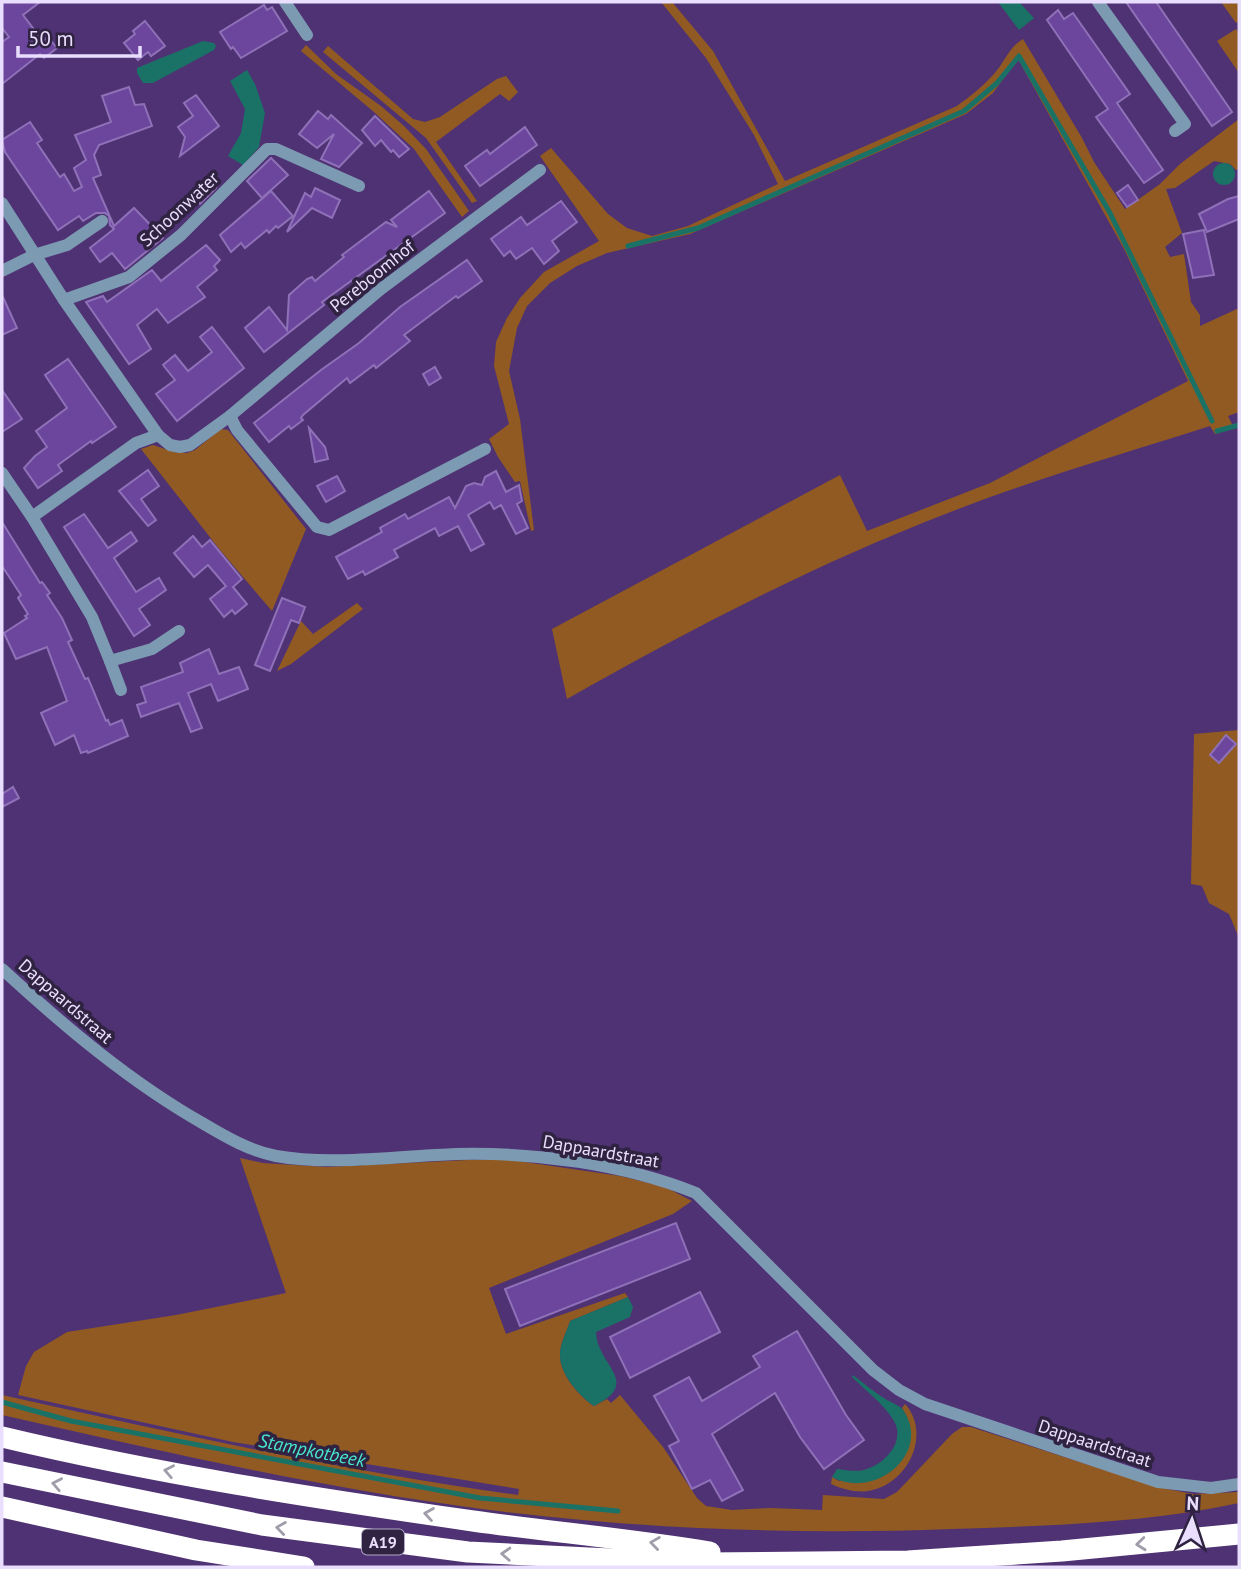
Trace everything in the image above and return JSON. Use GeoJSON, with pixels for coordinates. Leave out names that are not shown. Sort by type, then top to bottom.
{"type":"FeatureCollection","features":[{"type":"Feature","properties":{"kind":"highway"},"geometry":{"type":"LineString","coordinates":[[2,1437],[236,1484],[473,1521],[656,1543],[771,1562]]}},
{"type":"Feature","properties":{"kind":"highway","name":"A19"},"geometry":{"type":"LineString","coordinates":[[2,1472],[262,1525],[468,1552],[704,1563],[908,1561],[1062,1551],[1237,1534]]}},
{"type":"Feature","properties":{"kind":"highway"},"geometry":{"type":"LineString","coordinates":[[2,1507],[196,1550],[304,1567]]}},
{"type":"Feature","properties":{"kind":"street"},"geometry":{"type":"LineString","coordinates":[[285,2],[307,35]]}},
{"type":"Feature","properties":{"kind":"street"},"geometry":{"type":"LineString","coordinates":[[1098,2],[1185,124],[1175,131]]}},
{"type":"Feature","properties":{"kind":"street","name":"Schoonwater"},"geometry":{"type":"LineString","coordinates":[[64,300],[129,277],[181,235],[267,149],[276,149],[359,186]]}},
{"type":"Feature","properties":{"kind":"street","name":"Pereboomhof"},"geometry":{"type":"LineString","coordinates":[[158,435],[170,445],[190,445],[230,416],[381,289],[540,170]]}},
{"type":"Feature","properties":{"kind":"street"},"geometry":{"type":"LineString","coordinates":[[2,203],[64,300],[158,435],[136,443],[32,517]]}},
{"type":"Feature","properties":{"kind":"street"},"geometry":{"type":"LineString","coordinates":[[2,271],[34,255],[67,245],[102,221]]}},
{"type":"Feature","properties":{"kind":"street"},"geometry":{"type":"LineString","coordinates":[[230,416],[237,430],[317,527],[329,530],[485,449]]}},
{"type":"Feature","properties":{"kind":"street"},"geometry":{"type":"LineString","coordinates":[[2,473],[32,517],[92,617],[121,690]]}},
{"type":"Feature","properties":{"kind":"street"},"geometry":{"type":"LineString","coordinates":[[110,662],[152,649],[178,631]]}},
{"type":"Feature","properties":{"kind":"street","name":"Dappaardstraat"},"geometry":{"type":"LineString","coordinates":[[2,969],[131,1077],[180,1111],[237,1143],[275,1156],[320,1160],[460,1154],[529,1157],[600,1166],[658,1178],[696,1193],[873,1370],[899,1390],[925,1404],[1158,1482],[1211,1488],[1239,1484]]}},
{"type":"Feature","properties":{"kind":"shaded area"},"geometry":{"type":"Polygon","coordinates":[[[661,2],[672,2],[713,51],[785,181],[957,106],[989,80],[1023,39],[1094,162],[1125,209],[1239,119],[1239,169],[1214,161],[1175,188],[1166,189],[1182,233],[1165,247],[1170,257],[1184,254],[1191,302],[1200,315],[1200,326],[1239,308],[1239,412],[1228,416],[1234,428],[1215,434],[1210,426],[1079,467],[948,513],[850,554],[754,599],[567,699],[552,629],[840,475],[867,531],[990,483],[1188,381],[1124,249],[1018,59],[993,93],[966,114],[690,234],[607,253],[577,266],[550,283],[527,306],[517,328],[509,371],[520,419],[534,530],[531,531],[520,481],[515,482],[489,439],[509,424],[494,366],[496,342],[520,298],[544,272],[599,241],[540,156],[551,148],[608,214],[627,228],[652,236],[688,226],[778,184],[754,135],[706,58],[661,2]]]}},
{"type":"Feature","properties":{"kind":"shaded area"},"geometry":{"type":"Polygon","coordinates":[[[998,2],[1019,2],[1034,18],[1019,30],[998,2]]]}},
{"type":"Feature","properties":{"kind":"shaded area"},"geometry":{"type":"Polygon","coordinates":[[[1221,2],[1239,2],[1239,21],[1236,23],[1221,2]]]}},
{"type":"Feature","properties":{"kind":"shaded area"},"geometry":{"type":"Polygon","coordinates":[[[1236,29],[1239,34],[1239,73],[1217,41],[1236,29]]]}},
{"type":"Feature","properties":{"kind":"shaded area"},"geometry":{"type":"Polygon","coordinates":[[[203,41],[214,43],[214,50],[153,83],[143,83],[137,73],[137,68],[203,41]]]}},
{"type":"Feature","properties":{"kind":"shaded area"},"geometry":{"type":"Polygon","coordinates":[[[306,45],[336,74],[404,126],[426,149],[469,211],[462,217],[414,149],[301,51],[306,45]]]}},
{"type":"Feature","properties":{"kind":"shaded area"},"geometry":{"type":"Polygon","coordinates":[[[328,46],[413,119],[425,122],[440,117],[497,79],[506,76],[518,92],[509,101],[500,94],[436,142],[477,201],[472,203],[426,138],[323,52],[328,46]]]}},
{"type":"Feature","properties":{"kind":"shaded area"},"geometry":{"type":"Polygon","coordinates":[[[247,70],[265,113],[259,147],[243,165],[228,156],[241,133],[245,109],[230,81],[247,70]]]}},
{"type":"Feature","properties":{"kind":"shaded area"},"geometry":{"type":"Polygon","coordinates":[[[1224,163],[1232,166],[1235,174],[1232,182],[1224,185],[1216,182],[1213,174],[1216,166],[1224,163]]]}},
{"type":"Feature","properties":{"kind":"shaded area"},"geometry":{"type":"Polygon","coordinates":[[[221,429],[228,430],[306,529],[272,611],[141,449],[153,445],[187,453],[195,450],[221,429]]]}},
{"type":"Feature","properties":{"kind":"shaded area"},"geometry":{"type":"Polygon","coordinates":[[[357,603],[363,609],[291,664],[277,671],[301,621],[313,634],[357,603]]]}},
{"type":"Feature","properties":{"kind":"shaded area"},"geometry":{"type":"Polygon","coordinates":[[[1239,730],[1239,938],[1229,914],[1209,903],[1202,886],[1191,884],[1194,734],[1239,730]]]}},
{"type":"Feature","properties":{"kind":"shaded area"},"geometry":{"type":"Polygon","coordinates":[[[240,1158],[263,1163],[326,1167],[511,1160],[620,1176],[665,1187],[692,1201],[673,1214],[489,1288],[506,1334],[625,1293],[628,1297],[570,1321],[560,1350],[563,1369],[576,1390],[594,1406],[607,1399],[611,1403],[620,1395],[663,1447],[697,1498],[706,1506],[732,1510],[822,1510],[823,1495],[884,1499],[897,1492],[952,1434],[962,1427],[971,1427],[1157,1487],[1193,1494],[1239,1492],[1239,1503],[1132,1519],[1024,1526],[893,1531],[775,1531],[658,1526],[541,1516],[361,1491],[2,1415],[2,1395],[323,1463],[518,1495],[519,1489],[233,1442],[18,1395],[26,1366],[34,1352],[67,1332],[176,1315],[286,1293],[240,1158]]]}},
{"type":"Feature","properties":{"kind":"shaded area"},"geometry":{"type":"Polygon","coordinates":[[[628,1297],[633,1307],[630,1317],[596,1332],[598,1344],[616,1381],[615,1389],[608,1397],[594,1406],[576,1390],[566,1376],[561,1361],[562,1342],[570,1321],[628,1297]]]}},
{"type":"Feature","properties":{"kind":"shaded area"},"geometry":{"type":"Polygon","coordinates":[[[853,1375],[901,1408],[911,1429],[910,1444],[904,1458],[880,1478],[865,1483],[848,1483],[832,1477],[837,1469],[861,1471],[879,1463],[891,1452],[897,1429],[885,1409],[853,1375]]]}},
{"type":"Feature","properties":{"kind":"shaded area"},"geometry":{"type":"Polygon","coordinates":[[[905,1404],[913,1416],[916,1443],[904,1469],[882,1487],[868,1491],[849,1490],[831,1484],[832,1477],[839,1481],[904,1457],[909,1432],[908,1420],[902,1408],[905,1404]]]}},
{"type":"Feature","properties":{"kind":"building"},"geometry":{"type":"Polygon","coordinates":[[[2,2],[40,2],[23,15],[43,41],[48,37],[57,48],[44,58],[40,54],[2,84],[2,42],[9,37],[2,28],[2,2]]]}},
{"type":"Feature","properties":{"kind":"building"},"geometry":{"type":"Polygon","coordinates":[[[1126,2],[1156,2],[1232,112],[1212,126],[1126,2]]]}},
{"type":"Feature","properties":{"kind":"building"},"geometry":{"type":"Polygon","coordinates":[[[264,5],[267,10],[272,7],[287,31],[241,58],[233,47],[231,49],[220,32],[264,5]]]}},
{"type":"Feature","properties":{"kind":"building"},"geometry":{"type":"Polygon","coordinates":[[[1058,10],[1064,19],[1073,13],[1130,94],[1117,103],[1163,170],[1144,183],[1096,117],[1108,109],[1047,20],[1058,10]]]}},
{"type":"Feature","properties":{"kind":"building"},"geometry":{"type":"Polygon","coordinates":[[[145,21],[165,46],[151,56],[148,52],[138,60],[124,43],[145,21]]]}},
{"type":"Feature","properties":{"kind":"building"},"geometry":{"type":"Polygon","coordinates":[[[129,87],[135,105],[144,104],[152,126],[99,145],[94,155],[101,175],[93,178],[114,226],[134,208],[163,238],[125,269],[112,253],[100,262],[90,248],[114,229],[110,225],[109,216],[96,213],[83,221],[79,216],[58,230],[5,152],[2,140],[30,122],[42,140],[37,143],[60,177],[64,174],[74,191],[82,187],[74,168],[86,160],[75,135],[111,122],[102,96],[129,87]]]}},
{"type":"Feature","properties":{"kind":"building"},"geometry":{"type":"Polygon","coordinates":[[[196,95],[219,126],[180,156],[185,137],[178,127],[193,116],[184,103],[196,95]]]}},
{"type":"Feature","properties":{"kind":"building"},"geometry":{"type":"Polygon","coordinates":[[[318,111],[328,119],[331,115],[362,143],[339,167],[321,159],[334,134],[317,148],[299,134],[318,111]]]}},
{"type":"Feature","properties":{"kind":"building"},"geometry":{"type":"Polygon","coordinates":[[[375,116],[409,149],[399,157],[381,140],[375,146],[362,130],[375,116]]]}},
{"type":"Feature","properties":{"kind":"building"},"geometry":{"type":"Polygon","coordinates":[[[525,127],[537,145],[480,186],[465,166],[487,150],[490,154],[525,127]]]}},
{"type":"Feature","properties":{"kind":"building"},"geometry":{"type":"Polygon","coordinates":[[[271,158],[288,175],[262,198],[247,181],[271,158]]]}},
{"type":"Feature","properties":{"kind":"building"},"geometry":{"type":"Polygon","coordinates":[[[208,180],[216,188],[200,204],[193,194],[208,180]]]}},
{"type":"Feature","properties":{"kind":"building"},"geometry":{"type":"Polygon","coordinates":[[[1128,185],[1138,200],[1127,207],[1117,193],[1128,185]]]}},
{"type":"Feature","properties":{"kind":"building"},"geometry":{"type":"Polygon","coordinates":[[[315,188],[340,200],[332,218],[312,208],[287,232],[305,193],[311,197],[315,188]]]}},
{"type":"Feature","properties":{"kind":"building"},"geometry":{"type":"Polygon","coordinates":[[[271,191],[293,216],[269,233],[267,230],[245,248],[241,243],[231,252],[220,235],[271,191]]]}},
{"type":"Feature","properties":{"kind":"building"},"geometry":{"type":"Polygon","coordinates":[[[429,191],[445,213],[322,302],[324,305],[264,352],[245,328],[269,307],[287,330],[289,295],[307,279],[312,277],[315,281],[344,257],[342,255],[386,222],[397,227],[391,220],[429,191]]]}},
{"type":"Feature","properties":{"kind":"building"},"geometry":{"type":"Polygon","coordinates":[[[1239,196],[1239,219],[1207,232],[1199,214],[1239,196]]]}},
{"type":"Feature","properties":{"kind":"building"},"geometry":{"type":"Polygon","coordinates":[[[561,201],[577,222],[552,241],[559,251],[544,264],[532,248],[516,259],[510,251],[504,256],[491,239],[521,217],[527,225],[561,201]]]}},
{"type":"Feature","properties":{"kind":"building"},"geometry":{"type":"Polygon","coordinates":[[[1204,230],[1214,275],[1193,278],[1183,234],[1204,230]]]}},
{"type":"Feature","properties":{"kind":"building"},"geometry":{"type":"Polygon","coordinates":[[[206,245],[220,260],[214,266],[217,270],[197,287],[205,297],[168,323],[157,309],[137,325],[151,349],[129,364],[86,302],[103,296],[107,302],[152,270],[161,281],[206,245]]]}},
{"type":"Feature","properties":{"kind":"building"},"geometry":{"type":"Polygon","coordinates":[[[467,260],[482,281],[458,298],[456,296],[404,335],[410,341],[376,368],[374,365],[350,383],[347,378],[303,415],[303,420],[291,429],[289,426],[269,442],[254,423],[359,343],[400,307],[467,260]]]}},
{"type":"Feature","properties":{"kind":"building"},"geometry":{"type":"Polygon","coordinates":[[[2,295],[17,328],[2,335],[2,295]]]}},
{"type":"Feature","properties":{"kind":"building"},"geometry":{"type":"Polygon","coordinates":[[[212,327],[244,368],[177,421],[156,394],[175,380],[163,365],[175,355],[188,371],[212,352],[200,337],[212,327]]]}},
{"type":"Feature","properties":{"kind":"building"},"geometry":{"type":"Polygon","coordinates":[[[68,359],[116,427],[58,465],[62,471],[38,488],[24,468],[47,447],[36,431],[67,408],[45,375],[68,359]]]}},
{"type":"Feature","properties":{"kind":"building"},"geometry":{"type":"Polygon","coordinates":[[[435,367],[441,378],[429,385],[423,374],[435,367]]]}},
{"type":"Feature","properties":{"kind":"building"},"geometry":{"type":"Polygon","coordinates":[[[2,390],[22,419],[2,432],[2,390]]]}},
{"type":"Feature","properties":{"kind":"building"},"geometry":{"type":"Polygon","coordinates":[[[309,428],[325,447],[328,459],[315,462],[309,428]]]}},
{"type":"Feature","properties":{"kind":"building"},"geometry":{"type":"Polygon","coordinates":[[[148,470],[159,486],[141,499],[156,520],[148,526],[119,491],[148,470]]]}},
{"type":"Feature","properties":{"kind":"building"},"geometry":{"type":"Polygon","coordinates":[[[496,471],[506,492],[519,485],[522,501],[517,504],[528,528],[516,534],[501,505],[494,509],[490,502],[468,515],[484,544],[471,551],[458,526],[439,536],[435,528],[394,550],[398,557],[365,575],[363,571],[348,579],[336,557],[382,532],[380,528],[405,514],[408,519],[449,497],[455,508],[466,486],[474,483],[482,485],[485,477],[496,471]]]}},
{"type":"Feature","properties":{"kind":"building"},"geometry":{"type":"Polygon","coordinates":[[[337,476],[345,491],[326,502],[317,486],[337,476]]]}},
{"type":"Feature","properties":{"kind":"building"},"geometry":{"type":"Polygon","coordinates":[[[84,514],[108,548],[131,532],[137,541],[114,558],[136,592],[159,578],[166,590],[139,609],[150,625],[134,636],[64,527],[84,514]]]}},
{"type":"Feature","properties":{"kind":"building"},"geometry":{"type":"Polygon","coordinates":[[[2,522],[40,583],[42,582],[50,593],[47,595],[62,618],[72,640],[68,642],[85,679],[88,678],[106,721],[108,720],[110,725],[122,720],[128,736],[88,753],[81,753],[74,735],[55,745],[41,713],[67,701],[47,647],[16,659],[4,633],[27,618],[25,616],[28,614],[18,598],[21,595],[2,566],[2,522]]]}},
{"type":"Feature","properties":{"kind":"building"},"geometry":{"type":"Polygon","coordinates":[[[193,536],[202,547],[210,540],[242,579],[233,587],[247,604],[235,614],[232,610],[224,617],[210,599],[226,586],[208,565],[194,577],[174,553],[193,536]]]}},
{"type":"Feature","properties":{"kind":"building"},"geometry":{"type":"Polygon","coordinates":[[[282,598],[305,607],[299,623],[291,620],[270,671],[255,665],[282,598]]]}},
{"type":"Feature","properties":{"kind":"building"},"geometry":{"type":"Polygon","coordinates":[[[209,649],[219,674],[239,667],[248,689],[218,701],[211,684],[188,693],[202,728],[191,732],[179,703],[141,717],[137,705],[146,702],[141,687],[183,672],[180,663],[209,649]]]}},
{"type":"Feature","properties":{"kind":"building"},"geometry":{"type":"Polygon","coordinates":[[[1226,735],[1236,744],[1219,763],[1210,755],[1226,735]]]}},
{"type":"Feature","properties":{"kind":"building"},"geometry":{"type":"Polygon","coordinates":[[[13,787],[19,798],[2,807],[2,794],[13,787]]]}},
{"type":"Feature","properties":{"kind":"building"},"geometry":{"type":"Polygon","coordinates":[[[676,1223],[690,1259],[520,1326],[505,1289],[676,1223]]]}},
{"type":"Feature","properties":{"kind":"building"},"geometry":{"type":"Polygon","coordinates":[[[700,1292],[720,1332],[630,1378],[610,1337],[700,1292]]]}},
{"type":"Feature","properties":{"kind":"building"},"geometry":{"type":"Polygon","coordinates":[[[797,1331],[846,1415],[864,1440],[824,1469],[800,1437],[775,1393],[712,1434],[743,1490],[722,1501],[710,1480],[692,1489],[669,1446],[679,1441],[654,1396],[689,1377],[702,1401],[760,1367],[753,1356],[797,1331]]]}},
{"type":"Feature","properties":{"kind":"waterway"},"geometry":{"type":"LineString","coordinates":[[628,246],[698,228],[964,111],[997,83],[1019,56],[1110,213],[1212,421]]}},
{"type":"Feature","properties":{"kind":"waterway"},"geometry":{"type":"LineString","coordinates":[[1217,431],[1239,425]]}},
{"type":"Feature","properties":{"kind":"waterway","name":"Stampkotbeek"},"geometry":{"type":"LineString","coordinates":[[2,1402],[71,1421],[480,1498],[618,1511]]}}]}
